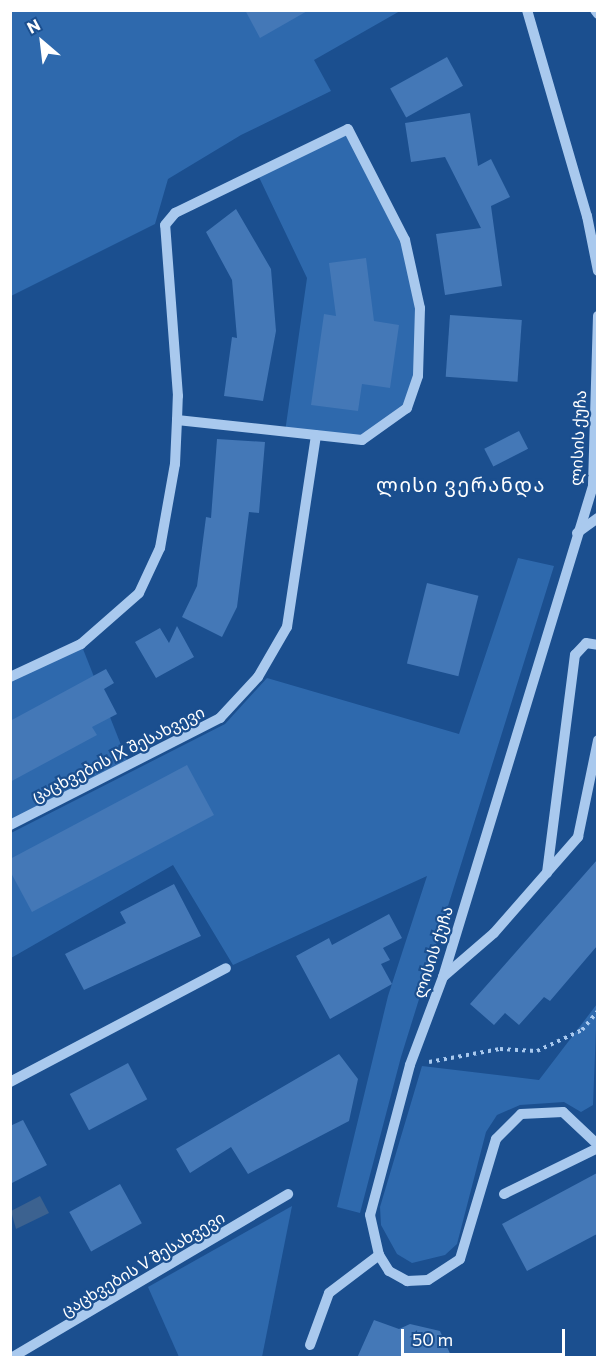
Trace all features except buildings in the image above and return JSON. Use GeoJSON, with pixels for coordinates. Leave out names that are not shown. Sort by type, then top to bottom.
{"type":"FeatureCollection","features":[{"type":"Feature","properties":{"kind":"street"},"geometry":{"type":"LineString","coordinates":[[527,10],[588,216],[597,271]]}},
{"type":"Feature","properties":{"kind":"street"},"geometry":{"type":"LineString","coordinates":[[595,10],[597,14]]}},
{"type":"Feature","properties":{"kind":"street"},"geometry":{"type":"LineString","coordinates":[[10,677],[81,644],[139,593],[159,548],[177,420],[165,225],[175,213],[348,129],[405,240],[420,308],[418,376],[407,408],[388,426],[362,440],[177,420]]}},
{"type":"Feature","properties":{"kind":"street","name":"ლისის ქუჩა"},"geometry":{"type":"LineString","coordinates":[[597,316],[593,486],[576,533],[443,977],[410,1065],[370,1215],[379,1255],[389,1271],[407,1281],[437,1276],[460,1259],[496,1139],[521,1114],[563,1112],[594,1130],[597,1146]]}},
{"type":"Feature","properties":{"kind":"street","name":"ცაცხვების IX შესახვევი"},"geometry":{"type":"LineString","coordinates":[[10,825],[220,718],[258,677],[287,627],[316,435]]}},
{"type":"Feature","properties":{"kind":"street"},"geometry":{"type":"LineString","coordinates":[[576,533],[597,518]]}},
{"type":"Feature","properties":{"kind":"street"},"geometry":{"type":"LineString","coordinates":[[547,873],[575,655],[586,643],[597,645]]}},
{"type":"Feature","properties":{"kind":"street"},"geometry":{"type":"LineString","coordinates":[[443,977],[494,933],[578,837],[597,740]]}},
{"type":"Feature","properties":{"kind":"street"},"geometry":{"type":"LineString","coordinates":[[10,1082],[226,968]]}},
{"type":"Feature","properties":{"kind":"street"},"geometry":{"type":"LineString","coordinates":[[504,1194],[597,1146]]}},
{"type":"Feature","properties":{"kind":"street","name":"ცაცხვების V შესახვევი"},"geometry":{"type":"LineString","coordinates":[[11,1358],[288,1194]]}},
{"type":"Feature","properties":{"kind":"street"},"geometry":{"type":"LineString","coordinates":[[310,1345],[329,1293],[379,1255]]}},
{"type":"Feature","properties":{"kind":"path"},"geometry":{"type":"LineString","coordinates":[[410,1065],[500,1049],[537,1051],[582,1030],[597,1011]]}},
{"type":"Feature","properties":{"kind":"shaded area"},"geometry":{"type":"Polygon","coordinates":[[[11,11],[400,11],[314,60],[331,91],[241,135],[168,179],[155,224],[11,296],[11,11]]]}},
{"type":"Feature","properties":{"kind":"shaded area"},"geometry":{"type":"Polygon","coordinates":[[[348,129],[405,240],[420,308],[418,376],[407,408],[362,440],[285,432],[307,278],[257,173],[348,129]]]}},
{"type":"Feature","properties":{"kind":"shaded area"},"geometry":{"type":"Polygon","coordinates":[[[518,558],[554,566],[401,1057],[360,1213],[337,1207],[388,996],[427,876],[233,965],[173,865],[11,958],[11,833],[225,724],[267,678],[459,734],[518,558]]]}},
{"type":"Feature","properties":{"kind":"shaded area"},"geometry":{"type":"Polygon","coordinates":[[[81,644],[129,765],[10,825],[10,677],[81,644]]]}},
{"type":"Feature","properties":{"kind":"shaded area"},"geometry":{"type":"Polygon","coordinates":[[[597,1004],[593,1105],[581,1112],[564,1102],[520,1105],[497,1115],[486,1132],[457,1244],[445,1255],[412,1263],[397,1254],[381,1225],[380,1207],[422,1066],[539,1080],[597,1004]]]}},
{"type":"Feature","properties":{"kind":"shaded area"},"geometry":{"type":"Polygon","coordinates":[[[40,1196],[49,1213],[16,1229],[11,1211],[40,1196]]]}},
{"type":"Feature","properties":{"kind":"shaded area"},"geometry":{"type":"Polygon","coordinates":[[[292,1206],[262,1357],[179,1357],[148,1287],[292,1206]]]}},
{"type":"Feature","properties":{"kind":"district","name":"ლისი ვერანდა"},"geometry":{"type":"Point","coordinates":[461,484]}}]}
